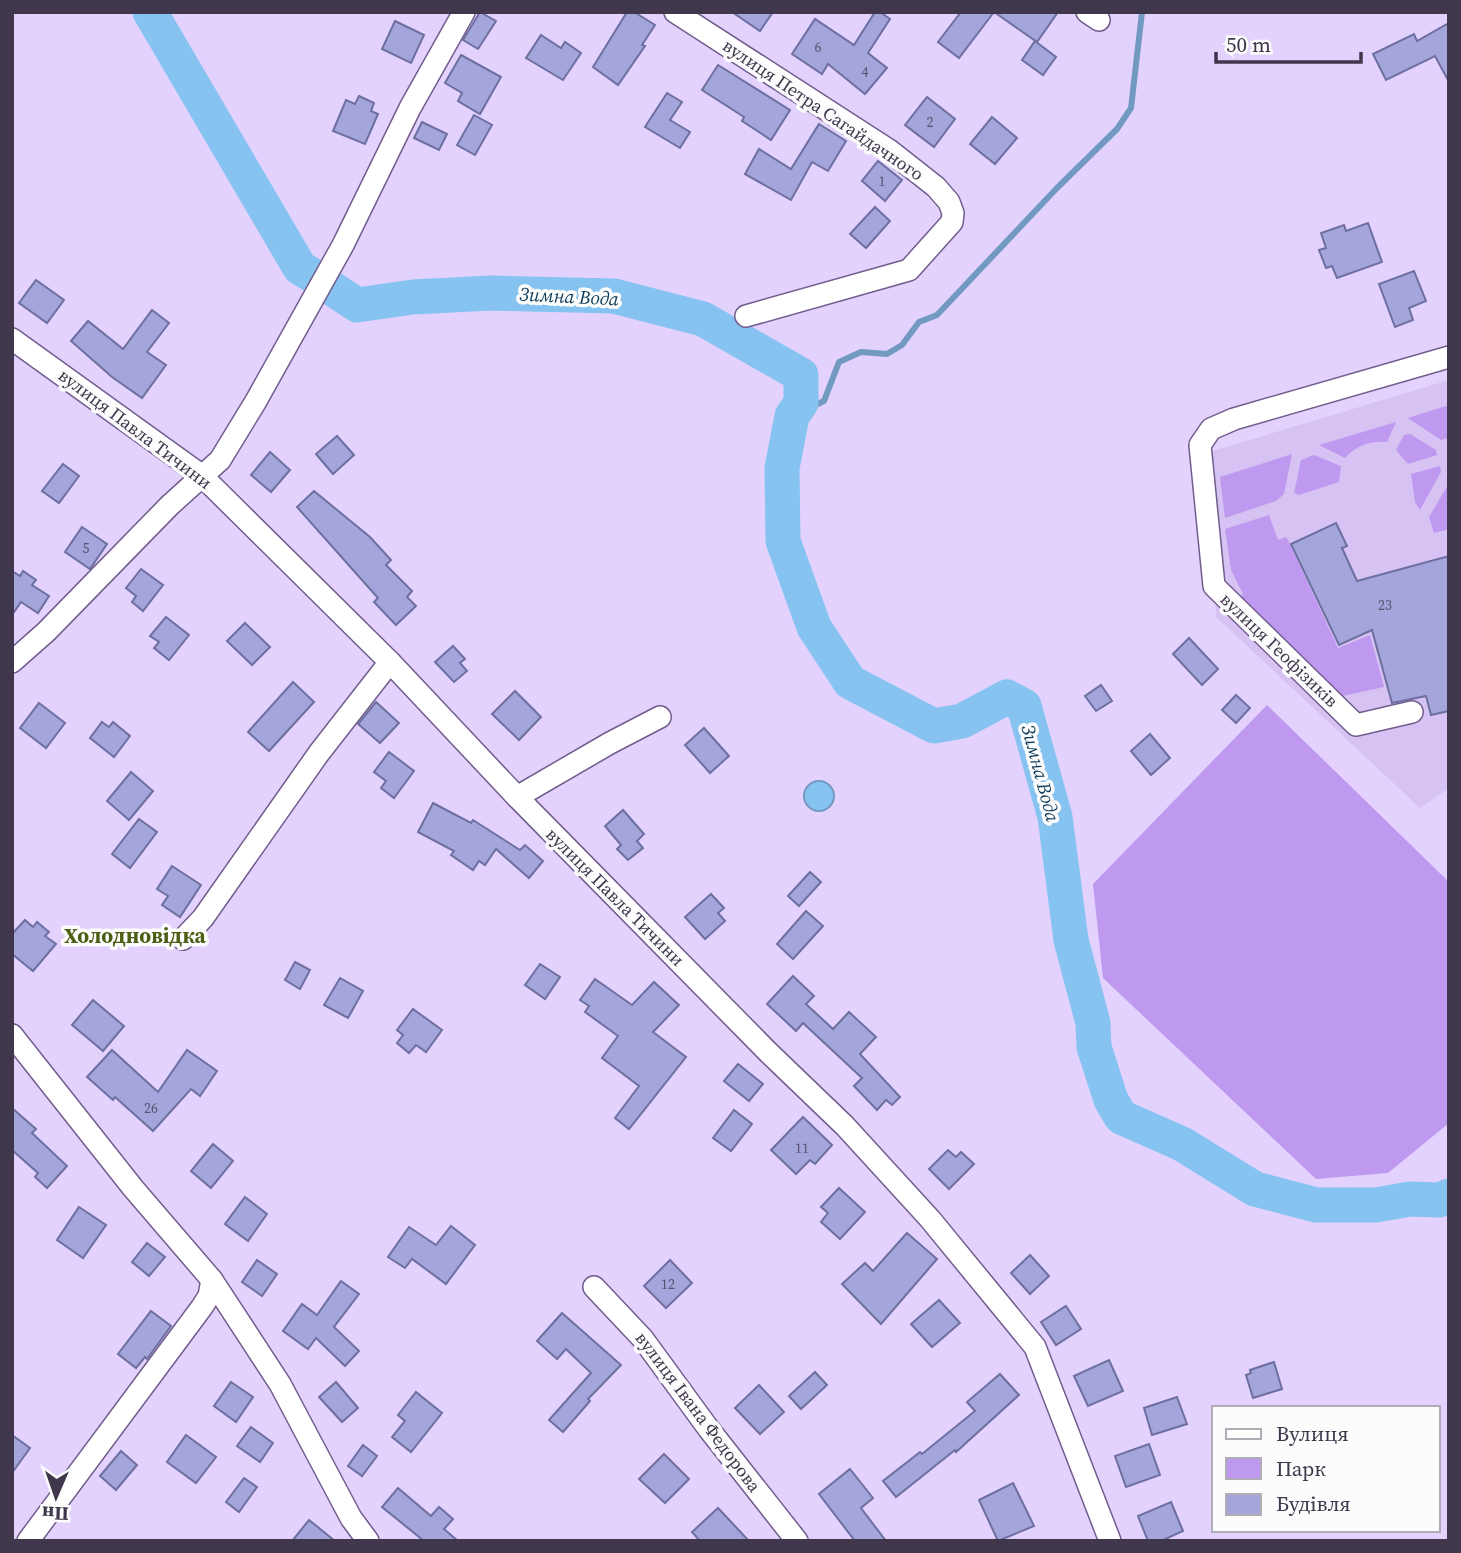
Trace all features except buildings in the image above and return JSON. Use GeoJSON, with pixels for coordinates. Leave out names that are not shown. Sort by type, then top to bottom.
{"type":"FeatureCollection","features":[{"type":"Feature","properties":{"kind":"street"},"geometry":{"type":"LineString","coordinates":[[12,662],[46,632],[201,475],[220,460],[343,245],[410,108],[464,12]]}},
{"type":"Feature","properties":{"kind":"street","name":"вулиця Петра Сагайдачного"},"geometry":{"type":"LineString","coordinates":[[675,12],[889,150],[936,187],[949,202],[953,213],[952,222],[909,270],[747,316]]}},
{"type":"Feature","properties":{"kind":"street","name":"вулиця Павла Тичини"},"geometry":{"type":"LineString","coordinates":[[12,339],[201,475],[390,662],[517,797],[758,1042],[845,1126],[930,1219],[1035,1347],[1110,1541]]}},
{"type":"Feature","properties":{"kind":"street","name":"вулиця Геофізиків"},"geometry":{"type":"LineString","coordinates":[[1412,712],[1356,725],[1214,586],[1200,445],[1211,429],[1234,419],[1449,357]]}},
{"type":"Feature","properties":{"kind":"street"},"geometry":{"type":"LineString","coordinates":[[183,939],[203,918],[319,752],[390,662]]}},
{"type":"Feature","properties":{"kind":"street"},"geometry":{"type":"LineString","coordinates":[[517,797],[660,717]]}},
{"type":"Feature","properties":{"kind":"street"},"geometry":{"type":"LineString","coordinates":[[12,1035],[133,1188],[212,1280],[280,1384],[351,1518],[368,1541]]}},
{"type":"Feature","properties":{"kind":"street"},"geometry":{"type":"LineString","coordinates":[[28,1541],[202,1307],[209,1296],[212,1280]]}},
{"type":"Feature","properties":{"kind":"street","name":"вулиця Івана Федорова"},"geometry":{"type":"LineString","coordinates":[[594,1287],[643,1339],[708,1428],[797,1541]]}},
{"type":"Feature","properties":{"kind":"shaded area"},"geometry":{"type":"Polygon","coordinates":[[[1449,380],[1449,788],[1420,808],[1216,617],[1213,451],[1449,380]]]}},
{"type":"Feature","properties":{"kind":"green space"},"geometry":{"type":"Polygon","coordinates":[[[1449,405],[1449,438],[1441,440],[1408,418],[1449,405]]]}},
{"type":"Feature","properties":{"kind":"green space"},"geometry":{"type":"Polygon","coordinates":[[[1396,422],[1387,442],[1364,445],[1345,458],[1319,445],[1396,422]]]}},
{"type":"Feature","properties":{"kind":"green space"},"geometry":{"type":"Polygon","coordinates":[[[1410,434],[1436,450],[1437,455],[1408,464],[1396,450],[1404,435],[1410,434]]]}},
{"type":"Feature","properties":{"kind":"green space"},"geometry":{"type":"Polygon","coordinates":[[[1292,454],[1284,494],[1276,501],[1225,518],[1220,477],[1292,454]]]}},
{"type":"Feature","properties":{"kind":"green space"},"geometry":{"type":"Polygon","coordinates":[[[1314,455],[1341,466],[1339,482],[1299,495],[1294,493],[1301,460],[1314,455]]]}},
{"type":"Feature","properties":{"kind":"green space"},"geometry":{"type":"Polygon","coordinates":[[[1440,466],[1441,472],[1420,510],[1415,502],[1411,474],[1440,466]]]}},
{"type":"Feature","properties":{"kind":"green space"},"geometry":{"type":"Polygon","coordinates":[[[1449,483],[1449,529],[1434,533],[1429,517],[1449,483]]]}},
{"type":"Feature","properties":{"kind":"green space"},"geometry":{"type":"Polygon","coordinates":[[[1269,515],[1278,540],[1286,537],[1289,542],[1338,648],[1370,635],[1384,687],[1338,697],[1239,600],[1243,594],[1231,570],[1225,529],[1269,515]]]}},
{"type":"Feature","properties":{"kind":"green space"},"geometry":{"type":"Polygon","coordinates":[[[1267,705],[1449,882],[1449,1123],[1388,1173],[1316,1179],[1103,978],[1093,884],[1267,705]]]}},
{"type":"Feature","properties":{"kind":"water"},"geometry":{"type":"Polygon","coordinates":[[[819,781],[825,782],[833,790],[833,802],[825,810],[819,811],[813,810],[805,802],[804,796],[805,790],[813,782],[819,781]]]}},
{"type":"Feature","properties":{"kind":"waterway","name":"Зимна Вода"},"geometry":{"type":"LineString","coordinates":[[150,12],[300,268],[312,275]]}},
{"type":"Feature","properties":{"kind":"waterway"},"geometry":{"type":"LineString","coordinates":[[792,416],[824,401],[839,362],[861,352],[887,354],[902,345],[919,322],[937,315],[1117,129],[1131,108],[1142,12]]}},
{"type":"Feature","properties":{"kind":"waterway","name":"Зимна Вода"},"geometry":{"type":"LineString","coordinates":[[333,289],[357,305],[413,297],[491,293],[614,296],[703,319],[801,375],[801,403],[792,416],[782,468],[783,541],[814,627],[850,682],[934,726],[962,721],[1007,697],[1024,706],[1055,817],[1071,940],[1093,1023],[1094,1047],[1111,1100],[1121,1117],[1182,1144],[1255,1189],[1316,1205],[1376,1205],[1410,1199],[1439,1200],[1449,1196]]}},
{"type":"Feature","properties":{"kind":"district","name":"Холодновідка"},"geometry":{"type":"Point","coordinates":[135,936]}}]}
